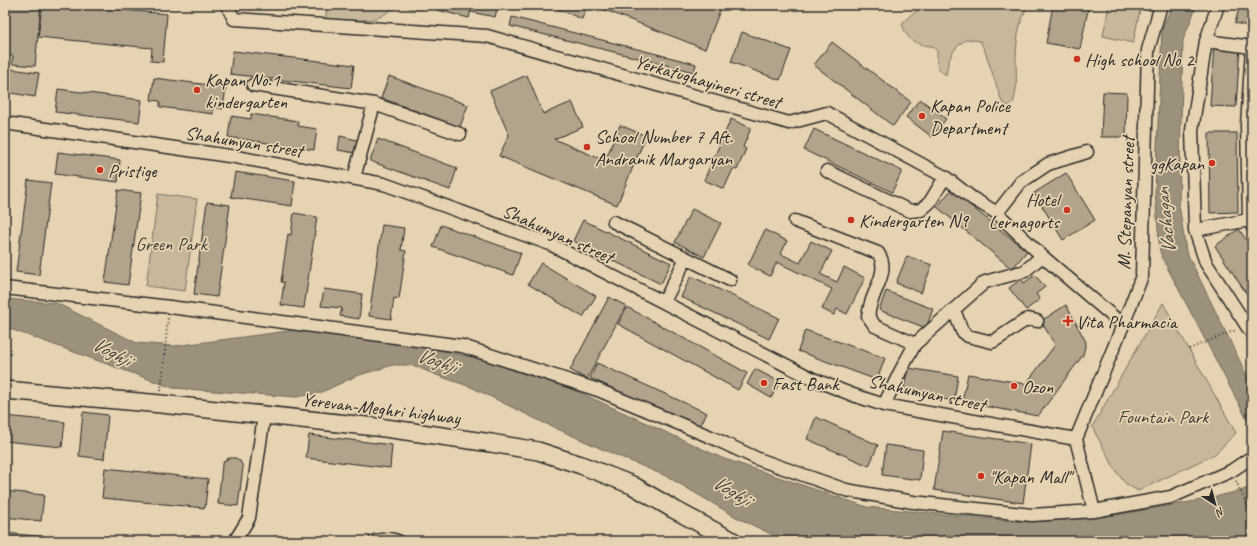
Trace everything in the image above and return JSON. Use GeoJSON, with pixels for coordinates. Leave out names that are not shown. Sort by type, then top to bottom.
{"type":"FeatureCollection","features":[{"type":"Feature","properties":{"kind":"highway","name":"Yerevan-Meghri highway"},"geometry":{"type":"LineString","coordinates":[[5,390],[161,404],[385,428],[491,442],[538,451],[581,465],[632,485],[733,541]]}},
{"type":"Feature","properties":{"kind":"street","name":"Yerkatughayineri street"},"geometry":{"type":"LineString","coordinates":[[226,5],[234,19],[487,36],[789,123],[827,113],[945,177],[972,198],[998,213],[1042,256],[1123,325]]}},
{"type":"Feature","properties":{"kind":"street","name":"M. Stepanyan street"},"geometry":{"type":"LineString","coordinates":[[1076,439],[1142,276],[1148,50],[1161,5]]}},
{"type":"Feature","properties":{"kind":"street"},"geometry":{"type":"LineString","coordinates":[[1218,5],[1206,41],[1192,130],[1195,230],[1206,263],[1249,326]]}},
{"type":"Feature","properties":{"kind":"street"},"geometry":{"type":"LineString","coordinates":[[1195,230],[1250,223],[1247,125],[1252,48],[1206,41]]}},
{"type":"Feature","properties":{"kind":"street"},"geometry":{"type":"LineString","coordinates":[[252,85],[374,104],[460,134]]}},
{"type":"Feature","properties":{"kind":"street"},"geometry":{"type":"LineString","coordinates":[[354,178],[374,104]]}},
{"type":"Feature","properties":{"kind":"street","name":"Shahumyan street"},"geometry":{"type":"LineString","coordinates":[[5,123],[236,157],[384,184],[550,244],[813,379],[854,395],[884,405],[1076,439]]}},
{"type":"Feature","properties":{"kind":"street"},"geometry":{"type":"LineString","coordinates":[[998,213],[1021,182],[1048,164],[1087,152]]}},
{"type":"Feature","properties":{"kind":"street"},"geometry":{"type":"LineString","coordinates":[[827,171],[910,211],[921,210],[930,202],[945,177]]}},
{"type":"Feature","properties":{"kind":"street"},"geometry":{"type":"LineString","coordinates":[[795,221],[878,253],[883,259],[883,270],[871,302],[868,316],[875,326],[916,344]]}},
{"type":"Feature","properties":{"kind":"street"},"geometry":{"type":"LineString","coordinates":[[614,222],[730,280]]}},
{"type":"Feature","properties":{"kind":"street"},"geometry":{"type":"LineString","coordinates":[[884,405],[901,370],[916,344],[985,282],[1025,270],[1042,256]]}},
{"type":"Feature","properties":{"kind":"street"},"geometry":{"type":"LineString","coordinates":[[664,302],[686,258]]}},
{"type":"Feature","properties":{"kind":"street"},"geometry":{"type":"LineString","coordinates":[[5,288],[170,306],[462,346],[598,390],[711,437],[758,459],[846,490],[913,502],[1032,515],[1094,511],[1171,497],[1231,471],[1252,457]]}},
{"type":"Feature","properties":{"kind":"street"},"geometry":{"type":"LineString","coordinates":[[954,310],[962,331],[968,336],[992,342],[1014,326],[1028,319],[1037,321]]}},
{"type":"Feature","properties":{"kind":"street"},"geometry":{"type":"LineString","coordinates":[[235,541],[249,518],[264,416]]}},
{"type":"Feature","properties":{"kind":"street"},"geometry":{"type":"LineString","coordinates":[[1076,439],[1094,511]]}},
{"type":"Feature","properties":{"kind":"street"},"geometry":{"type":"LineString","coordinates":[[375,541],[398,541]]}},
{"type":"Feature","properties":{"kind":"path"},"geometry":{"type":"LineString","coordinates":[[161,391],[167,321]]}},
{"type":"Feature","properties":{"kind":"path"},"geometry":{"type":"LineString","coordinates":[[1189,349],[1249,326]]}},
{"type":"Feature","properties":{"kind":"path"},"geometry":{"type":"LineString","coordinates":[[1236,481],[1252,516]]}},
{"type":"Feature","properties":{"kind":"green space"},"geometry":{"type":"Polygon","coordinates":[[[328,5],[427,5],[419,9],[397,7],[378,18],[367,20],[337,20],[326,19],[328,5]]]}},
{"type":"Feature","properties":{"kind":"green space"},"geometry":{"type":"Polygon","coordinates":[[[929,5],[1028,5],[1018,33],[1016,88],[1013,103],[1007,106],[1002,102],[985,51],[980,41],[968,39],[955,49],[948,64],[946,75],[938,68],[937,51],[932,46],[917,43],[906,34],[902,23],[912,14],[929,5]]]}},
{"type":"Feature","properties":{"kind":"green space"},"geometry":{"type":"Polygon","coordinates":[[[1109,5],[1141,5],[1133,43],[1103,36],[1109,5]]]}},
{"type":"Feature","properties":{"kind":"green space","name":"Green Park"},"geometry":{"type":"Polygon","coordinates":[[[158,194],[197,199],[185,291],[146,286],[158,194]]]}},
{"type":"Feature","properties":{"kind":"green space","name":"Fountain Park"},"geometry":{"type":"Polygon","coordinates":[[[1163,303],[1236,433],[1215,454],[1138,491],[1125,483],[1116,471],[1092,427],[1163,303]]]}},
{"type":"Feature","properties":{"kind":"water","name":"Vachagan"},"geometry":{"type":"Polygon","coordinates":[[[1172,5],[1197,5],[1183,40],[1179,204],[1186,251],[1252,386],[1252,429],[1160,252],[1155,193],[1162,29],[1172,5]]]}},
{"type":"Feature","properties":{"kind":"water","name":"Voghji"},"geometry":{"type":"Polygon","coordinates":[[[5,299],[56,303],[137,343],[175,346],[296,330],[426,347],[480,359],[570,388],[722,458],[867,507],[1023,522],[1109,516],[1207,499],[1243,490],[1252,486],[1252,541],[785,541],[736,517],[668,477],[540,421],[471,387],[412,365],[393,365],[356,376],[320,393],[296,397],[173,388],[5,327],[5,299]]]}},
{"type":"Feature","properties":{"kind":"building"},"geometry":{"type":"Polygon","coordinates":[[[5,5],[41,5],[35,66],[12,64],[13,56],[5,55],[5,5]]]}},
{"type":"Feature","properties":{"kind":"building"},"geometry":{"type":"Polygon","coordinates":[[[42,5],[69,5],[167,14],[163,62],[151,61],[152,48],[38,37],[42,5]]]}},
{"type":"Feature","properties":{"kind":"building"},"geometry":{"type":"Polygon","coordinates":[[[438,5],[472,5],[469,18],[437,10],[438,5]]]}},
{"type":"Feature","properties":{"kind":"building"},"geometry":{"type":"Polygon","coordinates":[[[472,5],[498,5],[495,17],[471,12],[472,5]]]}},
{"type":"Feature","properties":{"kind":"building"},"geometry":{"type":"Polygon","coordinates":[[[548,5],[587,5],[582,19],[548,5]]]}},
{"type":"Feature","properties":{"kind":"building"},"geometry":{"type":"Polygon","coordinates":[[[592,5],[722,5],[705,49],[592,5]]]}},
{"type":"Feature","properties":{"kind":"building"},"geometry":{"type":"Polygon","coordinates":[[[1053,5],[1089,5],[1080,49],[1046,43],[1053,5]]]}},
{"type":"Feature","properties":{"kind":"building"},"geometry":{"type":"Polygon","coordinates":[[[1240,5],[1252,5],[1252,27],[1235,23],[1240,5]]]}},
{"type":"Feature","properties":{"kind":"building"},"geometry":{"type":"Polygon","coordinates":[[[512,17],[696,64],[694,72],[510,26],[512,17]]]}},
{"type":"Feature","properties":{"kind":"building"},"geometry":{"type":"Polygon","coordinates":[[[742,32],[791,50],[780,80],[731,62],[742,32]]]}},
{"type":"Feature","properties":{"kind":"building"},"geometry":{"type":"Polygon","coordinates":[[[832,42],[911,102],[893,126],[814,65],[832,42]]]}},
{"type":"Feature","properties":{"kind":"building"},"geometry":{"type":"Polygon","coordinates":[[[1214,45],[1240,47],[1236,107],[1210,106],[1214,45]]]}},
{"type":"Feature","properties":{"kind":"building"},"geometry":{"type":"Polygon","coordinates":[[[233,51],[354,65],[351,88],[230,74],[233,51]]]}},
{"type":"Feature","properties":{"kind":"building"},"geometry":{"type":"Polygon","coordinates":[[[5,68],[39,73],[35,97],[5,92],[5,68]]]}},
{"type":"Feature","properties":{"kind":"building"},"geometry":{"type":"Polygon","coordinates":[[[527,75],[543,114],[572,102],[583,127],[554,139],[605,161],[620,125],[646,136],[617,205],[499,156],[509,135],[490,91],[527,75]]]}},
{"type":"Feature","properties":{"kind":"building"},"geometry":{"type":"Polygon","coordinates":[[[389,76],[468,105],[460,127],[381,98],[389,76]]]}},
{"type":"Feature","properties":{"kind":"building"},"geometry":{"type":"Polygon","coordinates":[[[154,78],[226,87],[223,109],[213,107],[213,114],[160,107],[160,101],[151,100],[154,78]]]}},
{"type":"Feature","properties":{"kind":"building"},"geometry":{"type":"Polygon","coordinates":[[[58,89],[142,100],[139,122],[55,112],[58,89]]]}},
{"type":"Feature","properties":{"kind":"building"},"geometry":{"type":"Polygon","coordinates":[[[1103,92],[1127,93],[1126,137],[1101,137],[1103,92]]]}},
{"type":"Feature","properties":{"kind":"building"},"geometry":{"type":"Polygon","coordinates":[[[920,99],[946,119],[932,137],[906,117],[920,99]]]}},
{"type":"Feature","properties":{"kind":"building"},"geometry":{"type":"Polygon","coordinates":[[[251,114],[298,121],[298,126],[317,129],[314,150],[228,137],[231,116],[251,119],[251,114]]]}},
{"type":"Feature","properties":{"kind":"building"},"geometry":{"type":"Polygon","coordinates":[[[731,119],[751,128],[743,147],[746,149],[737,170],[733,169],[724,189],[704,180],[731,119]]]}},
{"type":"Feature","properties":{"kind":"building"},"geometry":{"type":"Polygon","coordinates":[[[814,129],[902,171],[892,192],[804,150],[814,129]]]}},
{"type":"Feature","properties":{"kind":"building"},"geometry":{"type":"Polygon","coordinates":[[[1209,133],[1237,133],[1238,212],[1210,213],[1209,133]]]}},
{"type":"Feature","properties":{"kind":"building"},"geometry":{"type":"Polygon","coordinates":[[[340,136],[357,140],[355,153],[338,150],[340,136]]]}},
{"type":"Feature","properties":{"kind":"building"},"geometry":{"type":"Polygon","coordinates":[[[378,139],[457,168],[450,190],[370,161],[378,139]]]}},
{"type":"Feature","properties":{"kind":"building"},"geometry":{"type":"Polygon","coordinates":[[[58,152],[120,160],[118,182],[55,174],[58,152]]]}},
{"type":"Feature","properties":{"kind":"building"},"geometry":{"type":"Polygon","coordinates":[[[235,172],[295,181],[292,206],[231,197],[235,172]]]}},
{"type":"Feature","properties":{"kind":"building"},"geometry":{"type":"Polygon","coordinates":[[[1066,173],[1095,220],[1063,240],[1034,193],[1066,173]]]}},
{"type":"Feature","properties":{"kind":"building"},"geometry":{"type":"Polygon","coordinates":[[[28,180],[51,183],[39,275],[16,272],[28,180]]]}},
{"type":"Feature","properties":{"kind":"building"},"geometry":{"type":"Polygon","coordinates":[[[118,190],[141,193],[128,285],[105,282],[118,190]]]}},
{"type":"Feature","properties":{"kind":"building"},"geometry":{"type":"Polygon","coordinates":[[[951,190],[1027,251],[1012,269],[937,207],[951,190]]]}},
{"type":"Feature","properties":{"kind":"building"},"geometry":{"type":"Polygon","coordinates":[[[207,202],[230,205],[217,297],[194,294],[207,202]]]}},
{"type":"Feature","properties":{"kind":"building"},"geometry":{"type":"Polygon","coordinates":[[[692,209],[721,223],[704,257],[675,242],[692,209]]]}},
{"type":"Feature","properties":{"kind":"building"},"geometry":{"type":"Polygon","coordinates":[[[294,213],[317,217],[304,308],[281,305],[284,282],[281,282],[288,234],[291,235],[294,213]]]}},
{"type":"Feature","properties":{"kind":"building"},"geometry":{"type":"Polygon","coordinates":[[[583,220],[671,263],[661,284],[573,241],[583,220]]]}},
{"type":"Feature","properties":{"kind":"building"},"geometry":{"type":"Polygon","coordinates":[[[382,225],[404,228],[401,250],[406,251],[399,299],[394,298],[391,319],[369,316],[382,225]]]}},
{"type":"Feature","properties":{"kind":"building"},"geometry":{"type":"Polygon","coordinates":[[[441,225],[521,253],[513,275],[433,247],[441,225]]]}},
{"type":"Feature","properties":{"kind":"building"},"geometry":{"type":"Polygon","coordinates":[[[1239,229],[1252,249],[1252,302],[1215,246],[1239,229]]]}},
{"type":"Feature","properties":{"kind":"building"},"geometry":{"type":"Polygon","coordinates":[[[765,230],[787,241],[781,254],[800,263],[811,241],[832,251],[820,274],[837,282],[844,267],[865,278],[847,314],[837,309],[834,315],[822,309],[832,289],[777,262],[770,276],[748,265],[765,230]]]}},
{"type":"Feature","properties":{"kind":"building"},"geometry":{"type":"Polygon","coordinates":[[[907,256],[932,265],[921,293],[896,283],[907,256]]]}},
{"type":"Feature","properties":{"kind":"building"},"geometry":{"type":"Polygon","coordinates":[[[541,263],[596,296],[583,317],[528,284],[541,263]]]}},
{"type":"Feature","properties":{"kind":"building"},"geometry":{"type":"Polygon","coordinates":[[[1035,275],[1045,287],[1036,294],[1040,299],[1026,310],[1009,288],[1021,279],[1024,283],[1035,275]]]}},
{"type":"Feature","properties":{"kind":"building"},"geometry":{"type":"Polygon","coordinates":[[[691,276],[779,318],[769,339],[681,297],[691,276]]]}},
{"type":"Feature","properties":{"kind":"building"},"geometry":{"type":"Polygon","coordinates":[[[324,289],[362,294],[359,319],[340,316],[342,308],[321,306],[324,289]]]}},
{"type":"Feature","properties":{"kind":"building"},"geometry":{"type":"Polygon","coordinates":[[[886,291],[933,309],[926,328],[879,310],[886,291]]]}},
{"type":"Feature","properties":{"kind":"building"},"geometry":{"type":"Polygon","coordinates":[[[609,297],[626,306],[587,379],[570,370],[609,297]]]}},
{"type":"Feature","properties":{"kind":"building"},"geometry":{"type":"Polygon","coordinates":[[[1066,305],[1086,342],[1083,355],[1038,416],[962,402],[968,374],[1026,384],[1055,345],[1041,321],[1066,305]]]}},
{"type":"Feature","properties":{"kind":"building"},"geometry":{"type":"Polygon","coordinates":[[[627,307],[747,373],[738,390],[618,324],[627,307]]]}},
{"type":"Feature","properties":{"kind":"building"},"geometry":{"type":"Polygon","coordinates":[[[805,330],[885,358],[877,380],[798,351],[805,330]]]}},
{"type":"Feature","properties":{"kind":"building"},"geometry":{"type":"Polygon","coordinates":[[[597,363],[707,413],[699,428],[590,378],[597,363]]]}},
{"type":"Feature","properties":{"kind":"building"},"geometry":{"type":"Polygon","coordinates":[[[908,368],[958,376],[954,401],[903,392],[908,368]]]}},
{"type":"Feature","properties":{"kind":"building"},"geometry":{"type":"Polygon","coordinates":[[[755,369],[780,382],[771,398],[747,384],[755,369]]]}},
{"type":"Feature","properties":{"kind":"building"},"geometry":{"type":"Polygon","coordinates":[[[83,412],[108,415],[104,459],[79,456],[83,412]]]}},
{"type":"Feature","properties":{"kind":"building"},"geometry":{"type":"Polygon","coordinates":[[[5,416],[65,422],[62,447],[5,441],[5,416]]]}},
{"type":"Feature","properties":{"kind":"building"},"geometry":{"type":"Polygon","coordinates":[[[816,417],[878,445],[869,466],[807,439],[816,417]]]}},
{"type":"Feature","properties":{"kind":"building","name":"\"Kapan Mall\""},"geometry":{"type":"Polygon","coordinates":[[[943,431],[1031,444],[1023,503],[934,490],[943,431]]]}},
{"type":"Feature","properties":{"kind":"building"},"geometry":{"type":"Polygon","coordinates":[[[309,435],[392,445],[390,468],[306,458],[309,435]]]}},
{"type":"Feature","properties":{"kind":"building"},"geometry":{"type":"Polygon","coordinates":[[[886,445],[923,450],[920,480],[882,475],[886,445]]]}},
{"type":"Feature","properties":{"kind":"building"},"geometry":{"type":"Polygon","coordinates":[[[229,458],[236,458],[240,461],[243,467],[238,506],[218,504],[222,466],[224,461],[229,458]]]}},
{"type":"Feature","properties":{"kind":"building"},"geometry":{"type":"Polygon","coordinates":[[[105,468],[208,479],[205,508],[102,498],[105,468]]]}},
{"type":"Feature","properties":{"kind":"building"},"geometry":{"type":"Polygon","coordinates":[[[5,491],[44,495],[41,521],[5,517],[5,491]]]}},
{"type":"Feature","properties":{"kind":"building"},"geometry":{"type":"Polygon","coordinates":[[[6,533],[85,541],[5,541],[6,533]]]}},
{"type":"Feature","properties":{"kind":"place","name":"High school No 2"},"geometry":{"type":"Point","coordinates":[1077,59]}},
{"type":"Feature","properties":{"kind":"place","name":"Kapan No.1 kindergarten"},"geometry":{"type":"Point","coordinates":[197,90]}},
{"type":"Feature","properties":{"kind":"place","name":"Kapan Police Department"},"geometry":{"type":"Point","coordinates":[922,116]}},
{"type":"Feature","properties":{"kind":"place","name":"School Number 7 Aft. Andranik Margaryan"},"geometry":{"type":"Point","coordinates":[587,147]}},
{"type":"Feature","properties":{"kind":"place","name":"ggKapan"},"geometry":{"type":"Point","coordinates":[1212,163]}},
{"type":"Feature","properties":{"kind":"place","name":"Pristige"},"geometry":{"type":"Point","coordinates":[100,170]}},
{"type":"Feature","properties":{"kind":"place","name":"Hotel Lernagorts"},"geometry":{"type":"Point","coordinates":[1067,210]}},
{"type":"Feature","properties":{"kind":"place","name":"Kindergarten N9"},"geometry":{"type":"Point","coordinates":[851,220]}},
{"type":"Feature","properties":{"kind":"place","name":"Vita Pharmacia"},"geometry":{"type":"Point","coordinates":[1068,321]}},
{"type":"Feature","properties":{"kind":"place","name":"Fast Bank"},"geometry":{"type":"Point","coordinates":[764,383]}},
{"type":"Feature","properties":{"kind":"place","name":"Ozon"},"geometry":{"type":"Point","coordinates":[1014,386]}},
{"type":"Feature","properties":{"kind":"place","name":"\"Kapan Mall\""},"geometry":{"type":"Point","coordinates":[981,476]}}]}
